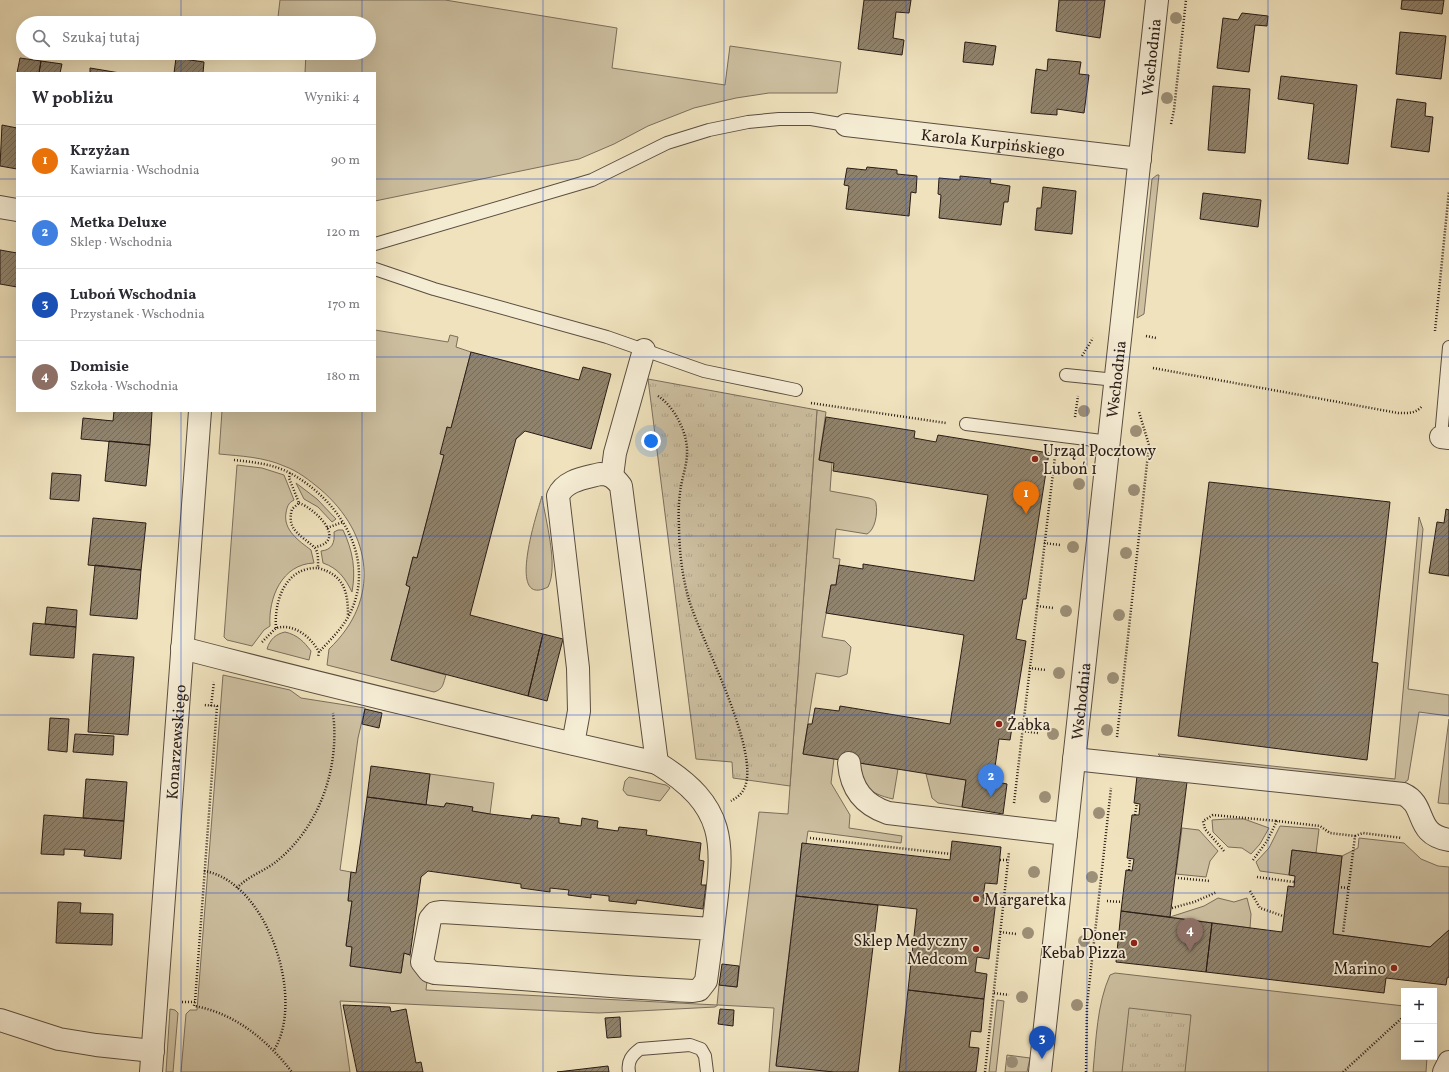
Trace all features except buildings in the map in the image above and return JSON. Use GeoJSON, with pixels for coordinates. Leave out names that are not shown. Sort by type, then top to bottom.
{"type":"FeatureCollection","features":[{"type":"Feature","properties":{"kind":"street","name":"Wschodnia"},"geometry":{"type":"LineString","coordinates":[[1040,1072],[1110,442],[1157,0]]}},
{"type":"Feature","properties":{"kind":"street","name":"Karola Kurpińskiego"},"geometry":{"type":"LineString","coordinates":[[846,125],[1140,159]]}},
{"type":"Feature","properties":{"kind":"street"},"geometry":{"type":"LineString","coordinates":[[0,207],[16,210]]}},
{"type":"Feature","properties":{"kind":"street"},"geometry":{"type":"LineString","coordinates":[[612,476],[615,454],[644,350]]}},
{"type":"Feature","properties":{"kind":"street","name":"Konarzewskiego"},"geometry":{"type":"LineString","coordinates":[[152,1061],[200,412]]}},
{"type":"Feature","properties":{"kind":"street"},"geometry":{"type":"LineString","coordinates":[[573,744],[579,711],[578,668],[558,496],[561,489],[567,484],[600,474],[612,476],[621,486],[657,763]]}},
{"type":"Feature","properties":{"kind":"street"},"geometry":{"type":"LineString","coordinates":[[182,648],[334,687],[657,763],[673,773],[693,789],[711,815],[719,837],[721,862],[713,929],[706,981],[699,990],[616,988],[541,980],[435,973],[429,971],[422,962],[430,919],[435,913],[442,912],[713,929]]}},
{"type":"Feature","properties":{"kind":"street","name":"Wschodnia"},"geometry":{"type":"LineString","coordinates":[[1074,759],[1403,794],[1412,799],[1416,804],[1427,830],[1440,838],[1449,840]]}},
{"type":"Feature","properties":{"kind":"street"},"geometry":{"type":"LineString","coordinates":[[849,764],[850,776],[854,788],[862,798],[878,810],[888,813],[1066,834]]}},
{"type":"Feature","properties":{"kind":"street"},"geometry":{"type":"LineString","coordinates":[[0,1020],[59,1039],[96,1045],[152,1061]]}},
{"type":"Feature","properties":{"kind":"street"},"geometry":{"type":"LineString","coordinates":[[1444,1072],[1449,1062]]}},
{"type":"Feature","properties":{"kind":"lane"},"geometry":{"type":"LineString","coordinates":[[376,244],[592,180],[667,143],[709,130],[748,122],[780,119],[811,119],[846,125]]}},
{"type":"Feature","properties":{"kind":"lane"},"geometry":{"type":"LineString","coordinates":[[376,269],[434,289],[607,337],[704,371],[796,390]]}},
{"type":"Feature","properties":{"kind":"lane"},"geometry":{"type":"LineString","coordinates":[[1445,438],[1449,347]]}},
{"type":"Feature","properties":{"kind":"lane"},"geometry":{"type":"LineString","coordinates":[[1066,375],[1116,380]]}},
{"type":"Feature","properties":{"kind":"lane"},"geometry":{"type":"LineString","coordinates":[[966,424],[1110,442]]}},
{"type":"Feature","properties":{"kind":"lane"},"geometry":{"type":"LineString","coordinates":[[629,1072],[630,1060],[634,1053],[640,1049],[690,1045],[701,1049],[705,1056],[707,1072]]}},
{"type":"Feature","properties":{"kind":"path"},"geometry":{"type":"LineString","coordinates":[[1170,131],[1174,110],[1186,0]]}},
{"type":"Feature","properties":{"kind":"path"},"geometry":{"type":"LineString","coordinates":[[1435,333],[1449,190]]}},
{"type":"Feature","properties":{"kind":"path"},"geometry":{"type":"LineString","coordinates":[[1146,344],[1147,330]]}},
{"type":"Feature","properties":{"kind":"path"},"geometry":{"type":"LineString","coordinates":[[1153,368],[1398,413],[1409,414],[1419,410],[1426,402]]}},
{"type":"Feature","properties":{"kind":"path"},"geometry":{"type":"LineString","coordinates":[[634,390],[656,395],[665,400],[675,415],[686,444],[687,453],[681,487],[679,524],[687,593],[699,630],[735,713],[744,749],[746,769],[745,788],[740,795],[711,815]]}},
{"type":"Feature","properties":{"kind":"path"},"geometry":{"type":"LineString","coordinates":[[1086,1072],[1087,1005],[1149,445],[1139,411],[1140,404]]}},
{"type":"Feature","properties":{"kind":"path"},"geometry":{"type":"LineString","coordinates":[[829,407],[953,423]]}},
{"type":"Feature","properties":{"kind":"path"},"geometry":{"type":"LineString","coordinates":[[986,1072],[1011,828],[1044,543],[1055,455],[1062,456]]}},
{"type":"Feature","properties":{"kind":"path"},"geometry":{"type":"LineString","coordinates":[[234,460],[264,464],[290,473],[325,500],[343,522],[354,544],[359,567],[358,590],[348,616],[337,633],[319,652],[318,659]]}},
{"type":"Feature","properties":{"kind":"path"},"geometry":{"type":"LineString","coordinates":[[290,473],[289,478],[298,503],[317,512],[327,528],[328,542],[325,545],[315,547]]}},
{"type":"Feature","properties":{"kind":"path"},"geometry":{"type":"LineString","coordinates":[[298,503],[292,509],[291,522],[300,536],[315,547],[318,555],[318,568]]}},
{"type":"Feature","properties":{"kind":"path"},"geometry":{"type":"LineString","coordinates":[[327,528],[343,522]]}},
{"type":"Feature","properties":{"kind":"path"},"geometry":{"type":"LineString","coordinates":[[1044,543],[1060,545]]}},
{"type":"Feature","properties":{"kind":"path"},"geometry":{"type":"LineString","coordinates":[[276,628],[277,605],[284,586],[296,574],[311,568],[318,568],[331,572],[341,582],[348,599],[348,616]]}},
{"type":"Feature","properties":{"kind":"path"},"geometry":{"type":"LineString","coordinates":[[1037,606],[1053,608]]}},
{"type":"Feature","properties":{"kind":"path"},"geometry":{"type":"LineString","coordinates":[[260,647],[266,637],[276,628],[282,626],[296,630],[311,640],[319,652]]}},
{"type":"Feature","properties":{"kind":"path"},"geometry":{"type":"LineString","coordinates":[[1029,668],[1046,670]]}},
{"type":"Feature","properties":{"kind":"path"},"geometry":{"type":"LineString","coordinates":[[211,706],[214,678]]}},
{"type":"Feature","properties":{"kind":"path"},"geometry":{"type":"LineString","coordinates":[[237,888],[270,867],[285,854],[304,833],[319,806],[328,781],[334,754],[335,742],[332,696],[334,687]]}},
{"type":"Feature","properties":{"kind":"path"},"geometry":{"type":"LineString","coordinates":[[199,705],[217,706],[194,1006],[208,1008],[252,1031],[274,1050],[292,1072]]}},
{"type":"Feature","properties":{"kind":"path"},"geometry":{"type":"LineString","coordinates":[[1022,731],[1038,733]]}},
{"type":"Feature","properties":{"kind":"path"},"geometry":{"type":"LineString","coordinates":[[1135,815],[1137,803]]}},
{"type":"Feature","properties":{"kind":"path"},"geometry":{"type":"LineString","coordinates":[[1224,851],[1205,829],[1203,821],[1213,815],[1320,826],[1330,834],[1355,836],[1363,833],[1405,838]]}},
{"type":"Feature","properties":{"kind":"path"},"geometry":{"type":"LineString","coordinates":[[1253,860],[1267,841],[1277,821]]}},
{"type":"Feature","properties":{"kind":"path"},"geometry":{"type":"LineString","coordinates":[[1343,933],[1355,836]]}},
{"type":"Feature","properties":{"kind":"path"},"geometry":{"type":"LineString","coordinates":[[810,838],[951,854]]}},
{"type":"Feature","properties":{"kind":"path"},"geometry":{"type":"LineString","coordinates":[[1129,870],[1130,859]]}},
{"type":"Feature","properties":{"kind":"path"},"geometry":{"type":"LineString","coordinates":[[1000,860],[1008,860]]}},
{"type":"Feature","properties":{"kind":"path"},"geometry":{"type":"LineString","coordinates":[[204,871],[218,874],[237,888],[260,916],[274,944],[281,967],[285,992],[285,1013],[277,1045],[274,1050]]}},
{"type":"Feature","properties":{"kind":"path"},"geometry":{"type":"LineString","coordinates":[[1257,877],[1294,882]]}},
{"type":"Feature","properties":{"kind":"path"},"geometry":{"type":"LineString","coordinates":[[1178,878],[1210,881]]}},
{"type":"Feature","properties":{"kind":"path"},"geometry":{"type":"LineString","coordinates":[[1338,887],[1348,888]]}},
{"type":"Feature","properties":{"kind":"path"},"geometry":{"type":"LineString","coordinates":[[1250,891],[1260,908],[1283,916]]}},
{"type":"Feature","properties":{"kind":"path"},"geometry":{"type":"LineString","coordinates":[[1172,908],[1194,902],[1217,892]]}},
{"type":"Feature","properties":{"kind":"path"},"geometry":{"type":"LineString","coordinates":[[1107,901],[1122,902]]}},
{"type":"Feature","properties":{"kind":"path"},"geometry":{"type":"LineString","coordinates":[[1000,932],[1016,934]]}},
{"type":"Feature","properties":{"kind":"path"},"geometry":{"type":"LineString","coordinates":[[994,993],[1009,995]]}},
{"type":"Feature","properties":{"kind":"path"},"geometry":{"type":"LineString","coordinates":[[182,1002],[195,1002]]}},
{"type":"Feature","properties":{"kind":"path"},"geometry":{"type":"LineString","coordinates":[[1343,1072],[1401,1019]]}},
{"type":"Feature","properties":{"kind":"green space"},"geometry":{"type":"Polygon","coordinates":[[[280,0],[445,0],[617,28],[612,68],[725,85],[730,46],[841,62],[837,93],[769,93],[736,98],[694,108],[648,126],[614,144],[579,159],[376,201],[376,72],[305,72],[306,60],[376,60],[376,16],[278,16],[280,0]]]}},
{"type":"Feature","properties":{"kind":"green space"},"geometry":{"type":"Polygon","coordinates":[[[1159,175],[1144,314],[1137,318],[1152,179],[1159,175]]]}},
{"type":"Feature","properties":{"kind":"green space"},"geometry":{"type":"Polygon","coordinates":[[[376,330],[448,342],[450,335],[458,337],[456,347],[471,352],[451,428],[447,427],[444,455],[417,558],[413,557],[406,585],[410,587],[391,660],[446,675],[444,683],[440,689],[434,692],[327,665],[329,649],[346,630],[357,610],[363,589],[364,568],[360,546],[351,526],[338,507],[320,489],[294,470],[260,459],[219,454],[222,412],[376,412],[376,330]]]}},
{"type":"Feature","properties":{"kind":"green space"},"geometry":{"type":"Polygon","coordinates":[[[648,379],[817,410],[790,786],[733,778],[732,762],[696,759],[648,379]]]}},
{"type":"Feature","properties":{"kind":"green space"},"geometry":{"type":"Polygon","coordinates":[[[817,410],[826,412],[819,460],[832,463],[830,491],[873,499],[876,503],[877,512],[874,525],[867,534],[836,529],[833,558],[840,559],[836,585],[831,585],[822,637],[845,641],[851,647],[847,674],[839,677],[816,673],[803,754],[834,759],[831,783],[850,815],[849,828],[902,836],[901,843],[808,831],[806,844],[802,843],[776,1065],[834,1072],[769,1072],[774,1008],[718,1005],[715,1007],[599,1013],[340,1001],[350,1072],[181,1072],[186,1014],[190,1010],[197,1010],[223,675],[290,690],[301,698],[365,708],[358,738],[340,870],[351,872],[348,900],[352,901],[346,945],[352,947],[350,966],[401,973],[404,953],[410,955],[417,970],[427,981],[426,990],[717,1005],[719,985],[737,987],[759,812],[788,814],[817,410]]]}},
{"type":"Feature","properties":{"kind":"green space"},"geometry":{"type":"Polygon","coordinates":[[[237,465],[262,468],[284,475],[294,500],[289,504],[287,509],[287,525],[289,530],[311,550],[314,563],[293,569],[279,584],[272,604],[270,626],[264,630],[252,646],[227,640],[224,637],[237,465]]]}},
{"type":"Feature","properties":{"kind":"green space"},"geometry":{"type":"Polygon","coordinates":[[[296,483],[317,499],[336,519],[332,522],[318,507],[304,499],[296,483]]]}},
{"type":"Feature","properties":{"kind":"green space"},"geometry":{"type":"Polygon","coordinates":[[[542,496],[552,555],[552,567],[548,587],[535,590],[528,584],[526,572],[527,555],[542,496]]]}},
{"type":"Feature","properties":{"kind":"green space"},"geometry":{"type":"Polygon","coordinates":[[[1419,517],[1423,529],[1408,689],[1449,695],[1449,716],[1419,712],[1408,780],[1401,785],[1162,758],[1158,754],[1395,779],[1419,517]]]}},
{"type":"Feature","properties":{"kind":"green space"},"geometry":{"type":"Polygon","coordinates":[[[343,530],[353,561],[354,576],[352,592],[347,582],[337,571],[323,563],[321,551],[328,549],[332,545],[334,532],[343,530]]]}},
{"type":"Feature","properties":{"kind":"green space"},"geometry":{"type":"Polygon","coordinates":[[[285,632],[297,637],[306,645],[311,651],[309,660],[267,649],[270,642],[274,638],[285,632]]]}},
{"type":"Feature","properties":{"kind":"green space"},"geometry":{"type":"Polygon","coordinates":[[[1449,719],[1449,804],[1438,803],[1449,719]]]}},
{"type":"Feature","properties":{"kind":"green space"},"geometry":{"type":"Polygon","coordinates":[[[859,763],[898,769],[893,799],[873,792],[869,788],[863,778],[859,763]]]}},
{"type":"Feature","properties":{"kind":"green space"},"geometry":{"type":"Polygon","coordinates":[[[430,774],[494,783],[490,814],[472,811],[472,807],[446,803],[444,807],[426,805],[430,774]]]}},
{"type":"Feature","properties":{"kind":"green space"},"geometry":{"type":"Polygon","coordinates":[[[926,774],[966,780],[962,807],[938,803],[932,798],[926,774]]]}},
{"type":"Feature","properties":{"kind":"green space"},"geometry":{"type":"Polygon","coordinates":[[[629,777],[666,785],[670,788],[660,801],[627,795],[623,790],[625,781],[629,777]]]}},
{"type":"Feature","properties":{"kind":"green space"},"geometry":{"type":"Polygon","coordinates":[[[1244,819],[1269,828],[1260,844],[1251,854],[1242,848],[1228,847],[1213,832],[1212,820],[1244,819]]]}},
{"type":"Feature","properties":{"kind":"green space"},"geometry":{"type":"Polygon","coordinates":[[[1280,826],[1319,829],[1316,853],[1292,850],[1289,875],[1260,871],[1256,862],[1269,848],[1280,826]]]}},
{"type":"Feature","properties":{"kind":"green space"},"geometry":{"type":"Polygon","coordinates":[[[1182,828],[1199,830],[1218,851],[1210,861],[1206,877],[1176,874],[1182,828]]]}},
{"type":"Feature","properties":{"kind":"green space"},"geometry":{"type":"Polygon","coordinates":[[[1359,838],[1404,843],[1421,859],[1438,866],[1449,867],[1449,930],[1430,947],[1333,934],[1342,856],[1358,848],[1359,838]]]}},
{"type":"Feature","properties":{"kind":"green space"},"geometry":{"type":"Polygon","coordinates":[[[1218,898],[1234,902],[1247,898],[1251,914],[1250,928],[1170,917],[1204,906],[1218,898]]]}},
{"type":"Feature","properties":{"kind":"green space"},"geometry":{"type":"Polygon","coordinates":[[[1115,973],[1401,1006],[1401,1060],[1427,1060],[1426,1072],[1093,1072],[1102,998],[1110,975],[1115,973]]]}},
{"type":"Feature","properties":{"kind":"green space"},"geometry":{"type":"Polygon","coordinates":[[[997,1000],[1004,1001],[996,1072],[989,1072],[997,1000]]]}},
{"type":"Feature","properties":{"kind":"green space"},"geometry":{"type":"Polygon","coordinates":[[[1129,1008],[1191,1015],[1185,1072],[1122,1072],[1129,1008]]]}},
{"type":"Feature","properties":{"kind":"green space"},"geometry":{"type":"Polygon","coordinates":[[[170,1009],[175,1010],[178,1013],[173,1072],[166,1072],[170,1009]]]}},
{"type":"Feature","properties":{"kind":"green space"},"geometry":{"type":"Polygon","coordinates":[[[1007,1055],[1030,1058],[1027,1072],[1005,1072],[1007,1055]]]}},
{"type":"Feature","properties":{"kind":"place","name":"Urząd Pocztowy Luboń 1"},"geometry":{"type":"Point","coordinates":[1035,459]}},
{"type":"Feature","properties":{"kind":"place","name":"Krzyżan"},"geometry":{"type":"Point","coordinates":[1026,514]}},
{"type":"Feature","properties":{"kind":"place","name":"Żabka"},"geometry":{"type":"Point","coordinates":[999,724]}},
{"type":"Feature","properties":{"kind":"place","name":"Metka Deluxe"},"geometry":{"type":"Point","coordinates":[991,797]}},
{"type":"Feature","properties":{"kind":"place","name":"Margaretka"},"geometry":{"type":"Point","coordinates":[976,899]}},
{"type":"Feature","properties":{"kind":"place","name":"Doner Kebab Pizza"},"geometry":{"type":"Point","coordinates":[1134,943]}},
{"type":"Feature","properties":{"kind":"place","name":"Sklep Medyczny Medcom"},"geometry":{"type":"Point","coordinates":[976,949]}},
{"type":"Feature","properties":{"kind":"place","name":"Domisie"},"geometry":{"type":"Point","coordinates":[1190,951]}},
{"type":"Feature","properties":{"kind":"place","name":"Marino"},"geometry":{"type":"Point","coordinates":[1394,968]}},
{"type":"Feature","properties":{"kind":"place","name":"Luboń Wschodnia"},"geometry":{"type":"Point","coordinates":[1042,1059]}}]}
